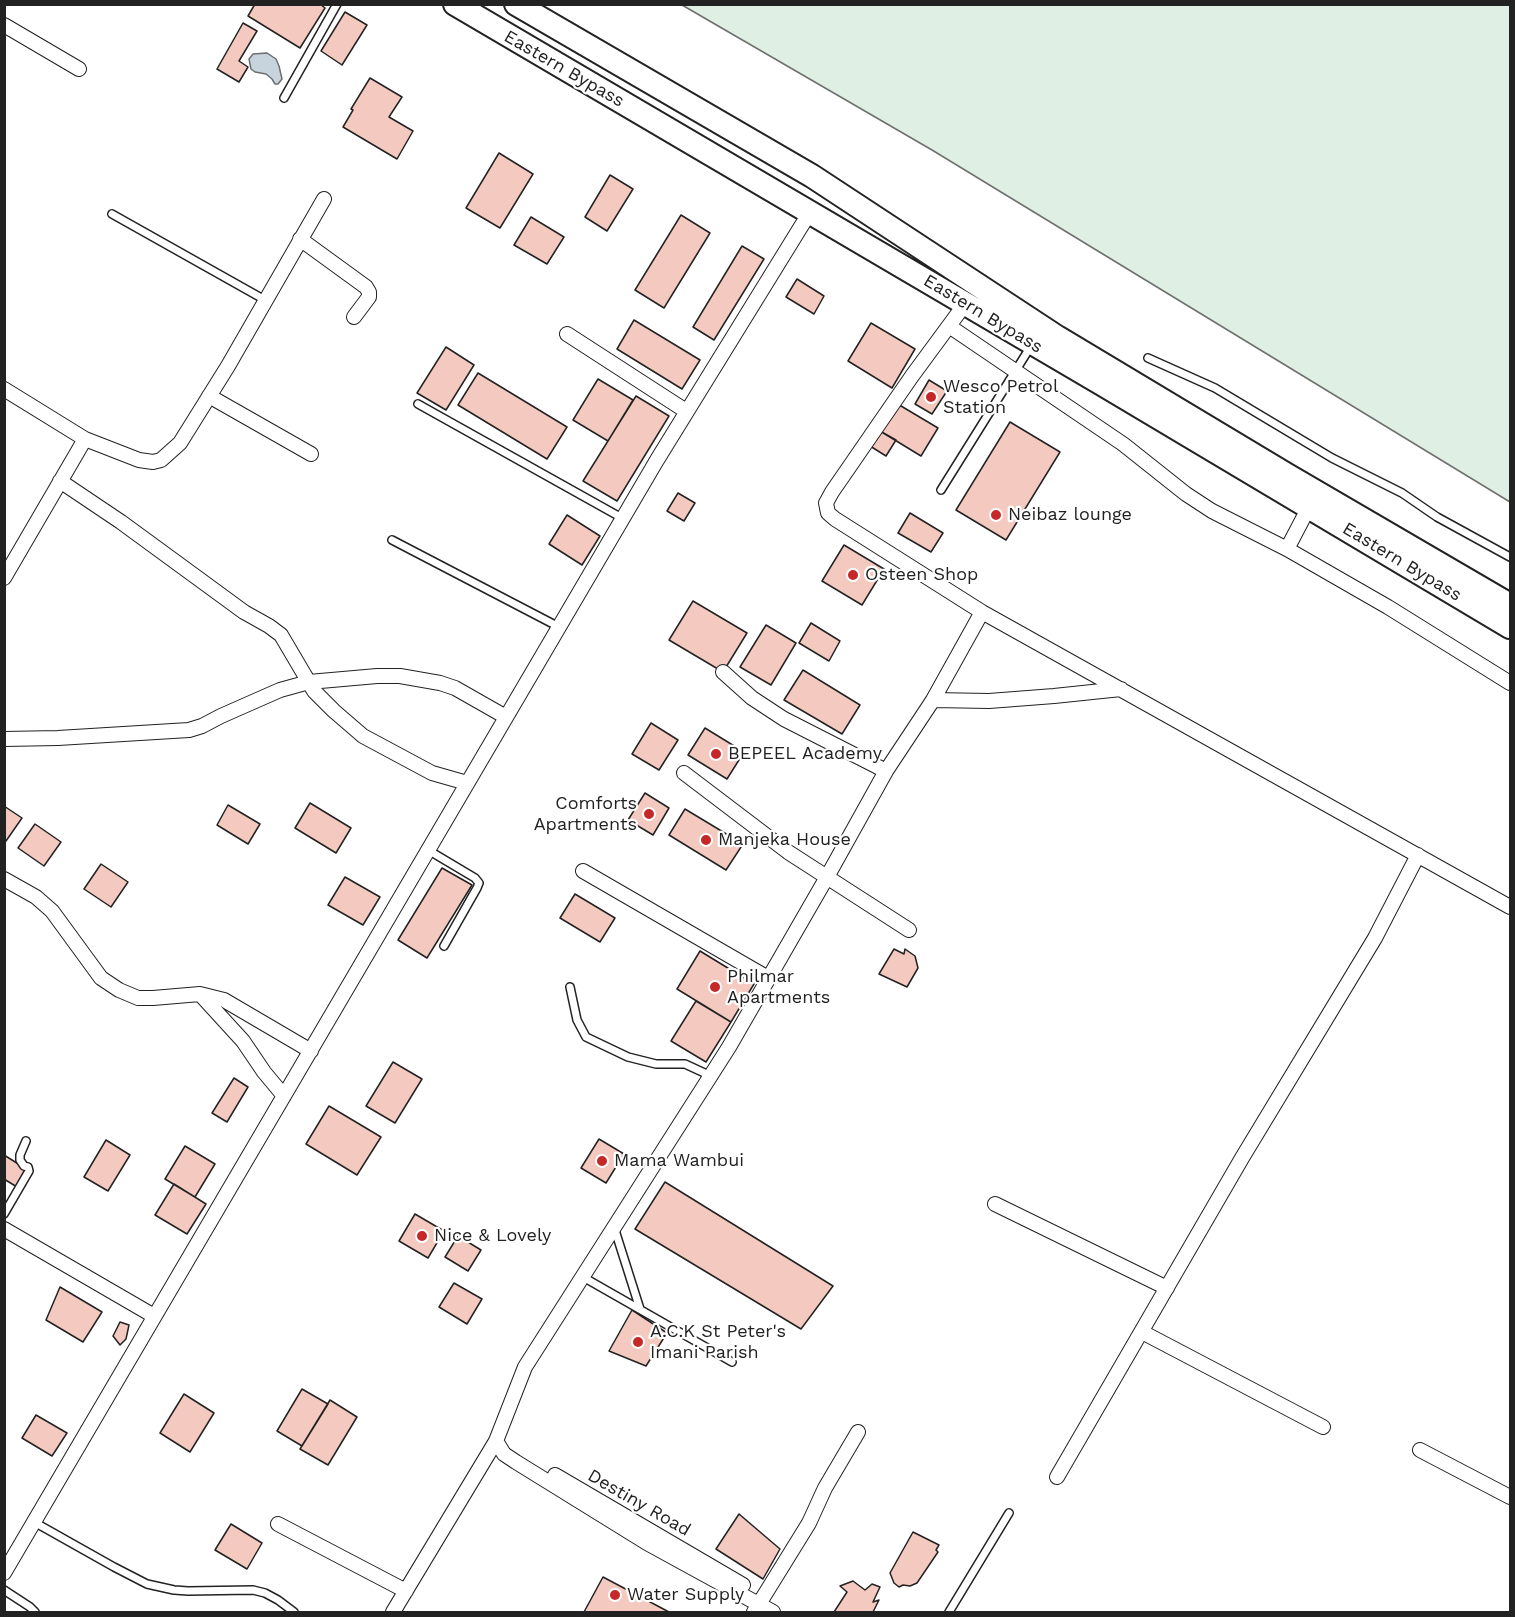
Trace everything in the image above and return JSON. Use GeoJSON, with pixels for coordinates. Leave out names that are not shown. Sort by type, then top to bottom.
{"type":"FeatureCollection","features":[{"type":"Feature","properties":{"kind":"main road","name":"Eastern Bypass"},"geometry":{"type":"LineString","coordinates":[[455,4],[1510,627]]}},
{"type":"Feature","properties":{"kind":"main road","name":"Eastern Bypass"},"geometry":{"type":"LineString","coordinates":[[516,4],[812,176],[1057,337],[1510,605]]}},
{"type":"Feature","properties":{"kind":"street"},"geometry":{"type":"LineString","coordinates":[[4,25],[79,69]]}},
{"type":"Feature","properties":{"kind":"street"},"geometry":{"type":"LineString","coordinates":[[4,389],[85,439],[139,460],[153,462],[161,460],[180,443],[228,366],[324,199]]}},
{"type":"Feature","properties":{"kind":"street"},"geometry":{"type":"LineString","coordinates":[[4,1573],[622,518],[810,212]]}},
{"type":"Feature","properties":{"kind":"street"},"geometry":{"type":"LineString","coordinates":[[300,239],[366,286],[369,297],[354,317]]}},
{"type":"Feature","properties":{"kind":"street"},"geometry":{"type":"LineString","coordinates":[[964,304],[826,502],[828,513],[982,612],[1510,907]]}},
{"type":"Feature","properties":{"kind":"street"},"geometry":{"type":"LineString","coordinates":[[950,326],[1124,444],[1186,494],[1212,511],[1287,549],[1388,607],[1510,683]]}},
{"type":"Feature","properties":{"kind":"street"},"geometry":{"type":"LineString","coordinates":[[567,334],[686,411]]}},
{"type":"Feature","properties":{"kind":"street"},"geometry":{"type":"LineString","coordinates":[[209,396],[311,454]]}},
{"type":"Feature","properties":{"kind":"street"},"geometry":{"type":"LineString","coordinates":[[4,578],[85,439]]}},
{"type":"Feature","properties":{"kind":"street"},"geometry":{"type":"LineString","coordinates":[[60,481],[121,522],[244,612],[281,635],[314,691],[363,736],[432,773],[467,783]]}},
{"type":"Feature","properties":{"kind":"street"},"geometry":{"type":"LineString","coordinates":[[1287,549],[1309,507]]}},
{"type":"Feature","properties":{"kind":"street"},"geometry":{"type":"LineString","coordinates":[[393,1612],[496,1441],[525,1367],[729,1047],[886,771],[933,700],[982,612]]}},
{"type":"Feature","properties":{"kind":"street"},"geometry":{"type":"LineString","coordinates":[[723,672],[752,698],[784,719],[886,771]]}},
{"type":"Feature","properties":{"kind":"street"},"geometry":{"type":"LineString","coordinates":[[4,739],[189,730],[280,690],[309,682],[377,676],[400,676],[440,683],[455,688],[506,717]]}},
{"type":"Feature","properties":{"kind":"street"},"geometry":{"type":"LineString","coordinates":[[933,700],[989,700],[1121,689]]}},
{"type":"Feature","properties":{"kind":"street"},"geometry":{"type":"LineString","coordinates":[[684,773],[779,846],[909,930]]}},
{"type":"Feature","properties":{"kind":"street"},"geometry":{"type":"LineString","coordinates":[[1057,1477],[1242,1158],[1376,938],[1418,855]]}},
{"type":"Feature","properties":{"kind":"street"},"geometry":{"type":"LineString","coordinates":[[583,871],[768,978]]}},
{"type":"Feature","properties":{"kind":"street"},"geometry":{"type":"LineString","coordinates":[[4,879],[36,897],[52,911],[102,978],[119,990],[138,998],[200,994],[224,1000],[311,1051]]}},
{"type":"Feature","properties":{"kind":"street"},"geometry":{"type":"LineString","coordinates":[[200,994],[243,1041],[284,1096]]}},
{"type":"Feature","properties":{"kind":"street"},"geometry":{"type":"LineString","coordinates":[[995,1204],[1167,1288]]}},
{"type":"Feature","properties":{"kind":"street"},"geometry":{"type":"LineString","coordinates":[[4,1229],[154,1316]]}},
{"type":"Feature","properties":{"kind":"street"},"geometry":{"type":"LineString","coordinates":[[1142,1332],[1323,1427]]}},
{"type":"Feature","properties":{"kind":"street"},"geometry":{"type":"LineString","coordinates":[[759,1605],[809,1523],[825,1488],[858,1432]]}},
{"type":"Feature","properties":{"kind":"street"},"geometry":{"type":"LineString","coordinates":[[496,1441],[504,1454],[647,1543],[773,1612]]}},
{"type":"Feature","properties":{"kind":"street"},"geometry":{"type":"LineString","coordinates":[[1420,1450],[1510,1497]]}},
{"type":"Feature","properties":{"kind":"street"},"geometry":{"type":"LineString","coordinates":[[278,1524],[406,1591]]}},
{"type":"Feature","properties":{"kind":"lane"},"geometry":{"type":"LineString","coordinates":[[284,98],[337,4]]}},
{"type":"Feature","properties":{"kind":"lane"},"geometry":{"type":"LineString","coordinates":[[112,214],[265,300]]}},
{"type":"Feature","properties":{"kind":"lane"},"geometry":{"type":"LineString","coordinates":[[941,490],[1033,344]]}},
{"type":"Feature","properties":{"kind":"lane"},"geometry":{"type":"LineString","coordinates":[[1148,358],[1215,388],[1332,458],[1402,493],[1437,517],[1510,557]]}},
{"type":"Feature","properties":{"kind":"lane"},"geometry":{"type":"LineString","coordinates":[[418,404],[622,518]]}},
{"type":"Feature","properties":{"kind":"lane"},"geometry":{"type":"LineString","coordinates":[[392,540],[559,627]]}},
{"type":"Feature","properties":{"kind":"lane"},"geometry":{"type":"LineString","coordinates":[[428,850],[475,878],[478,883],[444,946]]}},
{"type":"Feature","properties":{"kind":"lane"},"geometry":{"type":"LineString","coordinates":[[570,987],[577,1020],[586,1037],[628,1057],[656,1064],[685,1064],[711,1076]]}},
{"type":"Feature","properties":{"kind":"lane"},"geometry":{"type":"LineString","coordinates":[[4,1214],[29,1171],[20,1160],[26,1141]]}},
{"type":"Feature","properties":{"kind":"lane"},"geometry":{"type":"LineString","coordinates":[[614,1227],[640,1309]]}},
{"type":"Feature","properties":{"kind":"lane"},"geometry":{"type":"LineString","coordinates":[[583,1277],[732,1362]]}},
{"type":"Feature","properties":{"kind":"lane"},"geometry":{"type":"LineString","coordinates":[[949,1612],[1009,1513]]}},
{"type":"Feature","properties":{"kind":"lane"},"geometry":{"type":"LineString","coordinates":[[34,1522],[147,1584],[188,1591],[253,1590],[265,1593],[294,1612]]}},
{"type":"Feature","properties":{"kind":"lane"},"geometry":{"type":"LineString","coordinates":[[4,1590],[30,1606],[35,1612]]}},
{"type":"Feature","properties":{"kind":"green space"},"geometry":{"type":"Polygon","coordinates":[[[682,5],[1510,5],[1510,502],[932,150],[682,5]]]}},
{"type":"Feature","properties":{"kind":"shaded area"},"geometry":{"type":"Polygon","coordinates":[[[267,53],[276,59],[279,66],[282,79],[278,84],[275,84],[266,74],[251,69],[249,59],[253,54],[267,53]]]}},
{"type":"Feature","properties":{"kind":"building"},"geometry":{"type":"Polygon","coordinates":[[[255,4],[320,4],[325,8],[300,48],[248,16],[255,4]]]}},
{"type":"Feature","properties":{"kind":"building"},"geometry":{"type":"Polygon","coordinates":[[[345,12],[367,25],[342,65],[321,51],[345,12]]]}},
{"type":"Feature","properties":{"kind":"building"},"geometry":{"type":"Polygon","coordinates":[[[243,23],[257,31],[239,61],[248,67],[239,82],[217,69],[243,23]]]}},
{"type":"Feature","properties":{"kind":"building"},"geometry":{"type":"Polygon","coordinates":[[[370,78],[402,97],[389,117],[413,131],[397,159],[343,127],[370,78]]]}},
{"type":"Feature","properties":{"kind":"building"},"geometry":{"type":"Polygon","coordinates":[[[499,153],[533,174],[500,228],[466,208],[499,153]]]}},
{"type":"Feature","properties":{"kind":"building"},"geometry":{"type":"Polygon","coordinates":[[[610,175],[633,189],[607,231],[585,217],[610,175]]]}},
{"type":"Feature","properties":{"kind":"building"},"geometry":{"type":"Polygon","coordinates":[[[681,215],[710,233],[664,308],[635,290],[681,215]]]}},
{"type":"Feature","properties":{"kind":"building"},"geometry":{"type":"Polygon","coordinates":[[[531,217],[564,237],[547,264],[514,245],[531,217]]]}},
{"type":"Feature","properties":{"kind":"building"},"geometry":{"type":"Polygon","coordinates":[[[742,246],[764,259],[714,340],[693,327],[742,246]]]}},
{"type":"Feature","properties":{"kind":"building"},"geometry":{"type":"Polygon","coordinates":[[[797,279],[824,296],[814,314],[786,297],[797,279]]]}},
{"type":"Feature","properties":{"kind":"building"},"geometry":{"type":"Polygon","coordinates":[[[634,320],[700,360],[682,389],[617,349],[634,320]]]}},
{"type":"Feature","properties":{"kind":"building"},"geometry":{"type":"Polygon","coordinates":[[[871,323],[915,349],[892,388],[848,361],[871,323]]]}},
{"type":"Feature","properties":{"kind":"building"},"geometry":{"type":"Polygon","coordinates":[[[446,347],[474,365],[446,410],[417,393],[446,347]]]}},
{"type":"Feature","properties":{"kind":"building"},"geometry":{"type":"Polygon","coordinates":[[[478,373],[567,427],[547,459],[458,405],[478,373]]]}},
{"type":"Feature","properties":{"kind":"building"},"geometry":{"type":"Polygon","coordinates":[[[598,379],[633,400],[608,441],[573,420],[598,379]]]}},
{"type":"Feature","properties":{"kind":"building","name":"Wesco Petrol Station"},"geometry":{"type":"Polygon","coordinates":[[[929,380],[947,391],[932,414],[915,404],[929,380]]]}},
{"type":"Feature","properties":{"kind":"building"},"geometry":{"type":"Polygon","coordinates":[[[636,396],[669,416],[617,501],[583,481],[636,396]]]}},
{"type":"Feature","properties":{"kind":"building"},"geometry":{"type":"Polygon","coordinates":[[[896,403],[938,428],[921,456],[880,431],[896,403]]]}},
{"type":"Feature","properties":{"kind":"building"},"geometry":{"type":"Polygon","coordinates":[[[1010,422],[1060,452],[1006,540],[956,510],[1010,422]]]}},
{"type":"Feature","properties":{"kind":"building"},"geometry":{"type":"Polygon","coordinates":[[[880,431],[896,440],[886,456],[870,446],[880,431]]]}},
{"type":"Feature","properties":{"kind":"building"},"geometry":{"type":"Polygon","coordinates":[[[678,493],[695,503],[684,521],[667,511],[678,493]]]}},
{"type":"Feature","properties":{"kind":"building"},"geometry":{"type":"Polygon","coordinates":[[[910,513],[943,533],[931,552],[898,533],[910,513]]]}},
{"type":"Feature","properties":{"kind":"building"},"geometry":{"type":"Polygon","coordinates":[[[567,515],[600,536],[582,565],[549,544],[567,515]]]}},
{"type":"Feature","properties":{"kind":"building","name":"Osteen Shop"},"geometry":{"type":"Polygon","coordinates":[[[844,545],[884,569],[862,605],[822,581],[844,545]]]}},
{"type":"Feature","properties":{"kind":"building"},"geometry":{"type":"Polygon","coordinates":[[[693,601],[747,633],[723,672],[669,640],[693,601]]]}},
{"type":"Feature","properties":{"kind":"building"},"geometry":{"type":"Polygon","coordinates":[[[811,623],[840,641],[829,661],[799,643],[811,623]]]}},
{"type":"Feature","properties":{"kind":"building"},"geometry":{"type":"Polygon","coordinates":[[[766,625],[796,643],[771,685],[740,667],[766,625]]]}},
{"type":"Feature","properties":{"kind":"building"},"geometry":{"type":"Polygon","coordinates":[[[803,670],[860,705],[842,734],[784,700],[803,670]]]}},
{"type":"Feature","properties":{"kind":"building"},"geometry":{"type":"Polygon","coordinates":[[[651,723],[678,740],[659,770],[632,754],[651,723]]]}},
{"type":"Feature","properties":{"kind":"building","name":"BEPEEL Academy"},"geometry":{"type":"Polygon","coordinates":[[[705,728],[744,752],[727,779],[688,755],[705,728]]]}},
{"type":"Feature","properties":{"kind":"building","name":"Comforts Apartments"},"geometry":{"type":"Polygon","coordinates":[[[645,793],[669,808],[653,835],[628,820],[645,793]]]}},
{"type":"Feature","properties":{"kind":"building"},"geometry":{"type":"Polygon","coordinates":[[[310,803],[351,828],[336,853],[295,828],[310,803]]]}},
{"type":"Feature","properties":{"kind":"building"},"geometry":{"type":"Polygon","coordinates":[[[228,805],[260,824],[248,844],[217,825],[228,805]]]}},
{"type":"Feature","properties":{"kind":"building"},"geometry":{"type":"Polygon","coordinates":[[[4,806],[22,818],[6,841],[4,840],[4,806]]]}},
{"type":"Feature","properties":{"kind":"building","name":"Manjeka House"},"geometry":{"type":"Polygon","coordinates":[[[685,809],[743,844],[726,870],[669,835],[685,809]]]}},
{"type":"Feature","properties":{"kind":"building"},"geometry":{"type":"Polygon","coordinates":[[[35,824],[61,842],[44,866],[18,848],[35,824]]]}},
{"type":"Feature","properties":{"kind":"building"},"geometry":{"type":"Polygon","coordinates":[[[101,864],[128,882],[111,907],[84,889],[101,864]]]}},
{"type":"Feature","properties":{"kind":"building"},"geometry":{"type":"Polygon","coordinates":[[[442,868],[472,885],[427,958],[398,940],[442,868]]]}},
{"type":"Feature","properties":{"kind":"building"},"geometry":{"type":"Polygon","coordinates":[[[345,877],[380,897],[363,925],[328,905],[345,877]]]}},
{"type":"Feature","properties":{"kind":"building"},"geometry":{"type":"Polygon","coordinates":[[[575,894],[615,918],[600,942],[560,918],[575,894]]]}},
{"type":"Feature","properties":{"kind":"building"},"geometry":{"type":"Polygon","coordinates":[[[894,949],[904,954],[905,949],[915,956],[918,968],[907,987],[879,974],[894,949]]]}},
{"type":"Feature","properties":{"kind":"building","name":"Philmar Apartments"},"geometry":{"type":"Polygon","coordinates":[[[700,951],[754,984],[731,1022],[677,989],[700,951]]]}},
{"type":"Feature","properties":{"kind":"building"},"geometry":{"type":"Polygon","coordinates":[[[696,1001],[731,1022],[706,1062],[671,1041],[696,1001]]]}},
{"type":"Feature","properties":{"kind":"building"},"geometry":{"type":"Polygon","coordinates":[[[393,1062],[422,1079],[395,1123],[366,1106],[393,1062]]]}},
{"type":"Feature","properties":{"kind":"building"},"geometry":{"type":"Polygon","coordinates":[[[234,1078],[248,1087],[227,1122],[212,1113],[234,1078]]]}},
{"type":"Feature","properties":{"kind":"building"},"geometry":{"type":"Polygon","coordinates":[[[329,1106],[381,1137],[357,1175],[306,1144],[329,1106]]]}},
{"type":"Feature","properties":{"kind":"building","name":"Mama Wambui"},"geometry":{"type":"Polygon","coordinates":[[[599,1139],[624,1154],[606,1183],[581,1168],[599,1139]]]}},
{"type":"Feature","properties":{"kind":"building"},"geometry":{"type":"Polygon","coordinates":[[[106,1140],[130,1155],[108,1191],[84,1177],[106,1140]]]}},
{"type":"Feature","properties":{"kind":"building"},"geometry":{"type":"Polygon","coordinates":[[[185,1146],[215,1164],[195,1197],[165,1179],[185,1146]]]}},
{"type":"Feature","properties":{"kind":"building"},"geometry":{"type":"Polygon","coordinates":[[[4,1155],[28,1170],[17,1187],[4,1179],[4,1155]]]}},
{"type":"Feature","properties":{"kind":"building"},"geometry":{"type":"Polygon","coordinates":[[[665,1182],[833,1286],[801,1329],[635,1229],[665,1182]]]}},
{"type":"Feature","properties":{"kind":"building"},"geometry":{"type":"Polygon","coordinates":[[[174,1184],[206,1204],[187,1234],[155,1215],[174,1184]]]}},
{"type":"Feature","properties":{"kind":"building","name":"Nice & Lovely"},"geometry":{"type":"Polygon","coordinates":[[[415,1214],[444,1231],[428,1258],[399,1241],[415,1214]]]}},
{"type":"Feature","properties":{"kind":"building"},"geometry":{"type":"Polygon","coordinates":[[[458,1236],[481,1250],[468,1271],[445,1257],[458,1236]]]}},
{"type":"Feature","properties":{"kind":"building"},"geometry":{"type":"Polygon","coordinates":[[[454,1283],[482,1299],[467,1324],[439,1307],[454,1283]]]}},
{"type":"Feature","properties":{"kind":"building"},"geometry":{"type":"Polygon","coordinates":[[[60,1287],[102,1312],[83,1342],[46,1320],[60,1287]]]}},
{"type":"Feature","properties":{"kind":"building","name":"A.C.K St Peter's Imani Parish"},"geometry":{"type":"Polygon","coordinates":[[[632,1310],[667,1333],[646,1366],[609,1351],[632,1310]]]}},
{"type":"Feature","properties":{"kind":"building"},"geometry":{"type":"Polygon","coordinates":[[[120,1322],[129,1325],[126,1339],[120,1345],[113,1336],[120,1322]]]}},
{"type":"Feature","properties":{"kind":"building"},"geometry":{"type":"Polygon","coordinates":[[[302,1389],[328,1404],[302,1446],[277,1431],[302,1389]]]}},
{"type":"Feature","properties":{"kind":"building"},"geometry":{"type":"Polygon","coordinates":[[[184,1394],[214,1413],[190,1452],[160,1433],[184,1394]]]}},
{"type":"Feature","properties":{"kind":"building"},"geometry":{"type":"Polygon","coordinates":[[[330,1400],[357,1417],[328,1465],[300,1449],[330,1400]]]}},
{"type":"Feature","properties":{"kind":"building"},"geometry":{"type":"Polygon","coordinates":[[[36,1415],[67,1433],[52,1456],[22,1438],[36,1415]]]}},
{"type":"Feature","properties":{"kind":"building"},"geometry":{"type":"Polygon","coordinates":[[[739,1514],[780,1549],[763,1579],[716,1549],[739,1514]]]}},
{"type":"Feature","properties":{"kind":"building"},"geometry":{"type":"Polygon","coordinates":[[[231,1524],[262,1543],[247,1569],[215,1550],[231,1524]]]}},
{"type":"Feature","properties":{"kind":"building"},"geometry":{"type":"Polygon","coordinates":[[[913,1532],[939,1545],[936,1550],[938,1552],[917,1583],[899,1587],[894,1583],[890,1573],[913,1532]]]}},
{"type":"Feature","properties":{"kind":"building","name":"Water Supply"},"geometry":{"type":"Polygon","coordinates":[[[603,1577],[669,1612],[584,1612],[603,1577]]]}},
{"type":"Feature","properties":{"kind":"building"},"geometry":{"type":"Polygon","coordinates":[[[853,1581],[865,1590],[872,1584],[880,1587],[873,1602],[879,1600],[873,1612],[834,1612],[847,1592],[840,1586],[853,1581]]]}},
{"type":"Feature","properties":{"kind":"place","name":"Wesco Petrol Station"},"geometry":{"type":"Point","coordinates":[931,397]}},
{"type":"Feature","properties":{"kind":"place","name":"Neibaz lounge"},"geometry":{"type":"Point","coordinates":[996,515]}},
{"type":"Feature","properties":{"kind":"place","name":"Osteen Shop"},"geometry":{"type":"Point","coordinates":[853,575]}},
{"type":"Feature","properties":{"kind":"place","name":"BEPEEL Academy"},"geometry":{"type":"Point","coordinates":[716,754]}},
{"type":"Feature","properties":{"kind":"place","name":"Comforts Apartments"},"geometry":{"type":"Point","coordinates":[649,814]}},
{"type":"Feature","properties":{"kind":"place","name":"Manjeka House"},"geometry":{"type":"Point","coordinates":[706,840]}},
{"type":"Feature","properties":{"kind":"place","name":"Philmar Apartments"},"geometry":{"type":"Point","coordinates":[715,987]}},
{"type":"Feature","properties":{"kind":"place","name":"Mama Wambui"},"geometry":{"type":"Point","coordinates":[602,1161]}},
{"type":"Feature","properties":{"kind":"place","name":"Nice & Lovely"},"geometry":{"type":"Point","coordinates":[422,1236]}},
{"type":"Feature","properties":{"kind":"place","name":"A.C.K St Peter's Imani Parish"},"geometry":{"type":"Point","coordinates":[638,1342]}},
{"type":"Feature","properties":{"kind":"place","name":"Water Supply"},"geometry":{"type":"Point","coordinates":[615,1595]}}]}
